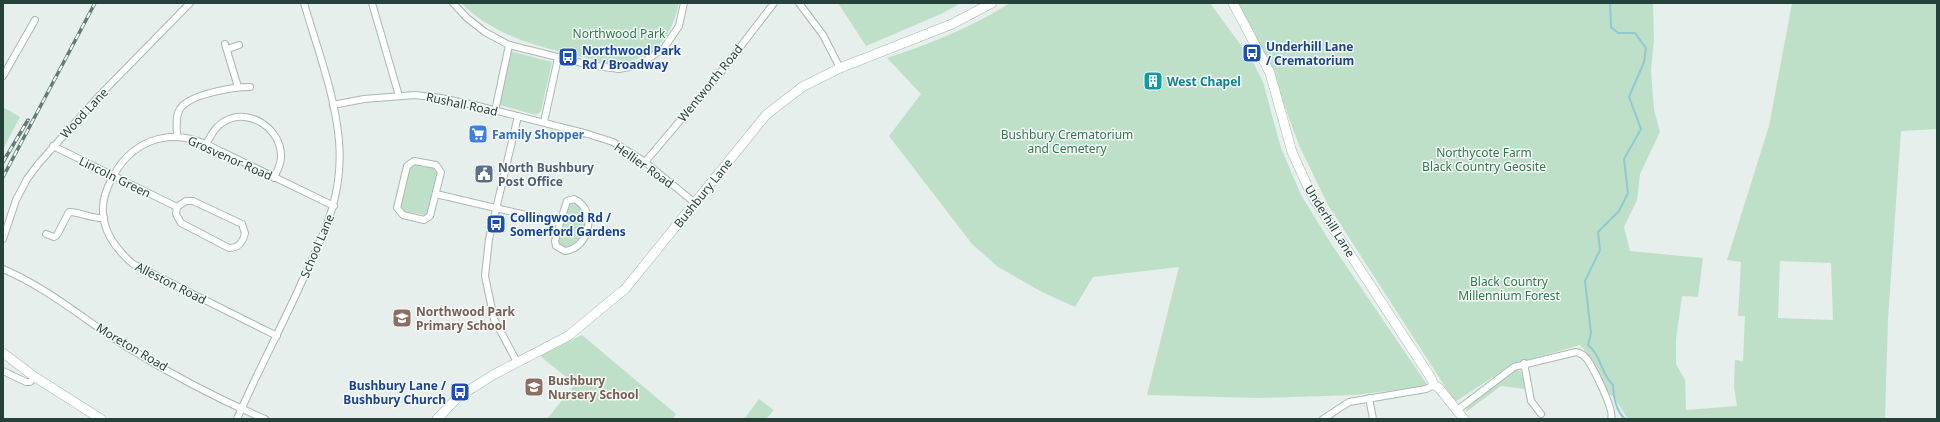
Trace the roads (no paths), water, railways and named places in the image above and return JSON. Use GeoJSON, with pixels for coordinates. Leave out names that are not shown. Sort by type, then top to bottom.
{"type":"FeatureCollection","features":[{"type":"Feature","properties":{"kind":"street","name":"Wood Lane"},"geometry":{"type":"LineString","coordinates":[[3,239],[12,208],[21,188],[32,171],[100,95],[190,3]]}},
{"type":"Feature","properties":{"kind":"street","name":"School Lane"},"geometry":{"type":"LineString","coordinates":[[237,419],[328,227],[334,206],[339,175],[339,155],[333,105],[304,3]]}},
{"type":"Feature","properties":{"kind":"street"},"geometry":{"type":"LineString","coordinates":[[372,3],[399,96]]}},
{"type":"Feature","properties":{"kind":"street"},"geometry":{"type":"LineString","coordinates":[[453,3],[467,18],[485,32],[509,44],[558,58],[607,68],[639,65],[664,48],[679,26],[684,3]]}},
{"type":"Feature","properties":{"kind":"street","name":"Wentworth Road"},"geometry":{"type":"LineString","coordinates":[[645,162],[717,76],[774,3]]}},
{"type":"Feature","properties":{"kind":"street"},"geometry":{"type":"LineString","coordinates":[[799,3],[823,35],[840,68]]}},
{"type":"Feature","properties":{"kind":"street","name":"Bushbury Lane"},"geometry":{"type":"LineString","coordinates":[[437,419],[458,397],[493,375],[568,336],[614,299],[644,268],[766,115],[802,87],[840,68],[952,24],[992,3]]}},
{"type":"Feature","properties":{"kind":"street","name":"Underhill Lane"},"geometry":{"type":"LineString","coordinates":[[1233,3],[1270,73],[1292,152],[1314,199],[1431,378],[1434,385],[1439,388],[1456,411],[1464,419]]}},
{"type":"Feature","properties":{"kind":"street"},"geometry":{"type":"LineString","coordinates":[[3,76],[35,20]]}},
{"type":"Feature","properties":{"kind":"street"},"geometry":{"type":"LineString","coordinates":[[495,111],[509,44]]}},
{"type":"Feature","properties":{"kind":"street"},"geometry":{"type":"LineString","coordinates":[[238,87],[226,46],[239,45]]}},
{"type":"Feature","properties":{"kind":"street"},"geometry":{"type":"LineString","coordinates":[[544,122],[558,58]]}},
{"type":"Feature","properties":{"kind":"street"},"geometry":{"type":"LineString","coordinates":[[177,136],[177,117],[183,105],[201,96],[238,87],[250,88]]}},
{"type":"Feature","properties":{"kind":"street","name":"Rushall Road"},"geometry":{"type":"LineString","coordinates":[[333,105],[364,99],[415,94],[441,98],[518,116]]}},
{"type":"Feature","properties":{"kind":"street"},"geometry":{"type":"LineString","coordinates":[[517,362],[494,318],[487,292],[485,276],[487,253],[518,116]]}},
{"type":"Feature","properties":{"kind":"street","name":"Hellier Road"},"geometry":{"type":"LineString","coordinates":[[518,116],[613,142],[645,162],[695,203]]}},
{"type":"Feature","properties":{"kind":"street"},"geometry":{"type":"LineString","coordinates":[[206,144],[214,130],[229,119],[249,118],[263,124],[274,134],[280,150],[280,162],[274,178]]}},
{"type":"Feature","properties":{"kind":"street","name":"Grosvenor Road"},"geometry":{"type":"LineString","coordinates":[[113,176],[119,166],[132,152],[154,140],[177,136],[193,139],[206,144],[334,206]]}},
{"type":"Feature","properties":{"kind":"street","name":"Lincoln Green"},"geometry":{"type":"LineString","coordinates":[[53,146],[177,208]]}},
{"type":"Feature","properties":{"kind":"street"},"geometry":{"type":"LineString","coordinates":[[414,161],[438,167],[440,175],[436,194],[430,216],[426,219],[403,215],[398,211],[407,166],[411,162],[414,161]]}},
{"type":"Feature","properties":{"kind":"street","name":"Alleston Road"},"geometry":{"type":"LineString","coordinates":[[113,176],[103,203],[105,226],[117,249],[133,264],[277,336]]}},
{"type":"Feature","properties":{"kind":"street"},"geometry":{"type":"LineString","coordinates":[[436,194],[560,223]]}},
{"type":"Feature","properties":{"kind":"street"},"geometry":{"type":"LineString","coordinates":[[574,199],[584,207],[588,214],[588,232],[583,241],[575,249],[565,251],[556,246],[555,242],[560,223],[567,201],[574,199]]}},
{"type":"Feature","properties":{"kind":"street"},"geometry":{"type":"LineString","coordinates":[[190,201],[224,215],[242,224],[245,229],[244,238],[238,246],[229,248],[180,223],[176,214],[177,208],[183,202],[190,201]]}},
{"type":"Feature","properties":{"kind":"street"},"geometry":{"type":"LineString","coordinates":[[46,234],[54,237],[57,235],[69,212],[77,212],[96,219],[104,218]]}},
{"type":"Feature","properties":{"kind":"street","name":"Moreton Road"},"geometry":{"type":"LineString","coordinates":[[3,269],[33,284],[127,347],[241,409],[265,419]]}},
{"type":"Feature","properties":{"kind":"street"},"geometry":{"type":"LineString","coordinates":[[3,353],[35,377],[101,419]]}},
{"type":"Feature","properties":{"kind":"street"},"geometry":{"type":"LineString","coordinates":[[1456,411],[1508,370],[1524,363],[1568,353],[1581,353],[1586,358],[1605,396],[1612,413],[1611,419]]}},
{"type":"Feature","properties":{"kind":"street"},"geometry":{"type":"LineString","coordinates":[[1524,363],[1531,401],[1541,414]]}},
{"type":"Feature","properties":{"kind":"street"},"geometry":{"type":"LineString","coordinates":[[3,372],[26,382],[30,382],[35,377]]}},
{"type":"Feature","properties":{"kind":"street"},"geometry":{"type":"LineString","coordinates":[[1323,419],[1349,402],[1426,389],[1434,385]]}},
{"type":"Feature","properties":{"kind":"street"},"geometry":{"type":"LineString","coordinates":[[1369,398],[1373,419]]}},
{"type":"Feature","properties":{"kind":"waterway"},"geometry":{"type":"LineString","coordinates":[[1610,3],[1611,27],[1618,33],[1635,33],[1646,48],[1644,62],[1629,97],[1641,129],[1624,159],[1628,193],[1619,211],[1598,232],[1600,250],[1585,281],[1591,333],[1588,345],[1596,354],[1606,376],[1613,385],[1619,412],[1625,419]]}},
{"type":"Feature","properties":{"kind":"railway"},"geometry":{"type":"LineString","coordinates":[[3,177],[95,3]]}},
{"type":"Feature","properties":{"kind":"railway"},"geometry":{"type":"LineString","coordinates":[[3,162],[28,120]]}},
{"type":"Feature","properties":{"kind":"place","name":"Underhill Lane / Crematorium"},"geometry":{"type":"Point","coordinates":[1252,53]}},
{"type":"Feature","properties":{"kind":"place","name":"Northwood Park Rd / Broadway"},"geometry":{"type":"Point","coordinates":[568,57]}},
{"type":"Feature","properties":{"kind":"place","name":"West Chapel"},"geometry":{"type":"Point","coordinates":[1153,81]}},
{"type":"Feature","properties":{"kind":"place","name":"Family Shopper"},"geometry":{"type":"Point","coordinates":[478,134]}},
{"type":"Feature","properties":{"kind":"place","name":"North Bushbury Post Office"},"geometry":{"type":"Point","coordinates":[484,174]}},
{"type":"Feature","properties":{"kind":"place","name":"Collingwood Rd / Somerford Gardens"},"geometry":{"type":"Point","coordinates":[496,224]}},
{"type":"Feature","properties":{"kind":"place","name":"Northwood Park Primary School"},"geometry":{"type":"Point","coordinates":[402,318]}},
{"type":"Feature","properties":{"kind":"place","name":"Bushbury Nursery School"},"geometry":{"type":"Point","coordinates":[534,387]}},
{"type":"Feature","properties":{"kind":"place","name":"Bushbury Lane / Bushbury Church"},"geometry":{"type":"Point","coordinates":[460,392]}},
{"type":"Feature","properties":{"kind":"park label","name":"Northwood Park"},"geometry":{"type":"Point","coordinates":[619,33]}},
{"type":"Feature","properties":{"kind":"park label","name":"Bushbury Crematorium and Cemetery"},"geometry":{"type":"Point","coordinates":[1067,141]}},
{"type":"Feature","properties":{"kind":"park label","name":"Northycote Farm Black Country Geosite"},"geometry":{"type":"Point","coordinates":[1484,159]}},
{"type":"Feature","properties":{"kind":"park label","name":"Black Country Millennium Forest"},"geometry":{"type":"Point","coordinates":[1509,288]}}]}
